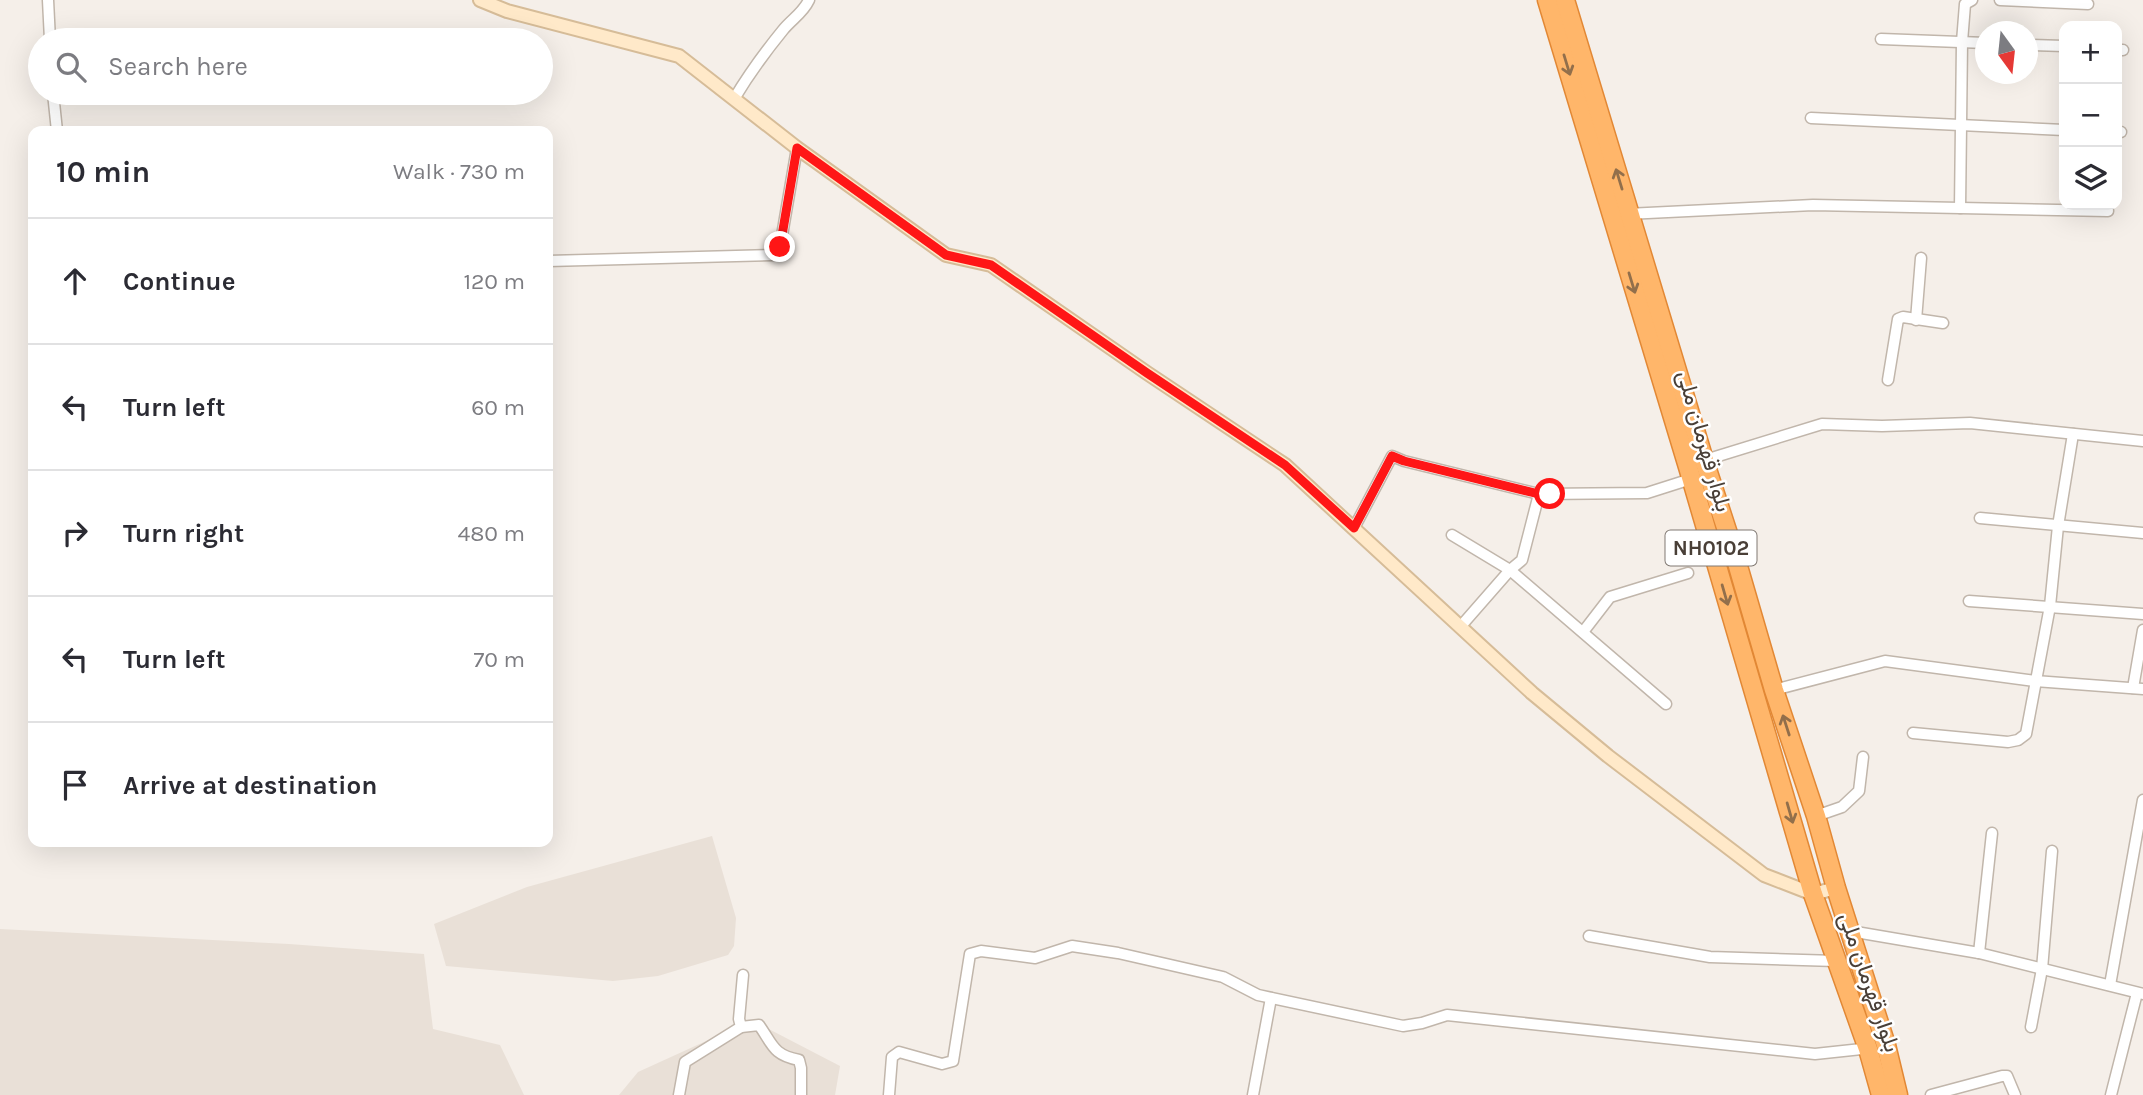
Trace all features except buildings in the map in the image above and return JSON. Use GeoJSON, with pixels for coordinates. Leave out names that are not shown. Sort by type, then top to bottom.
{"type":"FeatureCollection","features":[{"type":"Feature","properties":{"kind":"highway","name":"بلوار قهرمان ملی"},"geometry":{"type":"LineString","coordinates":[[1547,0],[1621,216]]}},
{"type":"Feature","properties":{"kind":"highway","name":"بلوار قهرمان ملی"},"geometry":{"type":"LineString","coordinates":[[1565,0],[1621,216],[1813,894],[1836,961],[1898,1095]]}},
{"type":"Feature","properties":{"kind":"highway","name":"بلوار قهرمان ملی"},"geometry":{"type":"LineString","coordinates":[[1694,469],[1733,549],[1774,690],[1816,816],[1850,931],[1877,1047],[1881,1095]]}},
{"type":"Feature","properties":{"kind":"street"},"geometry":{"type":"LineString","coordinates":[[48,0],[49,28]]}},
{"type":"Feature","properties":{"kind":"street"},"geometry":{"type":"LineString","coordinates":[[480,0],[507,11],[679,56],[797,148],[946,255],[991,265],[1285,465],[1532,693],[1608,756],[1764,875],[1813,894],[1836,888]]}},
{"type":"Feature","properties":{"kind":"street"},"geometry":{"type":"LineString","coordinates":[[734,99],[748,75],[790,22],[804,10],[809,0]]}},
{"type":"Feature","properties":{"kind":"street"},"geometry":{"type":"LineString","coordinates":[[1960,208],[1962,42],[1965,4],[1972,0]]}},
{"type":"Feature","properties":{"kind":"street"},"geometry":{"type":"LineString","coordinates":[[2000,0],[2088,4]]}},
{"type":"Feature","properties":{"kind":"street"},"geometry":{"type":"LineString","coordinates":[[1881,39],[1975,43]]}},
{"type":"Feature","properties":{"kind":"street"},"geometry":{"type":"LineString","coordinates":[[2038,45],[2059,46]]}},
{"type":"Feature","properties":{"kind":"street"},"geometry":{"type":"LineString","coordinates":[[54,105],[56,126]]}},
{"type":"Feature","properties":{"kind":"street"},"geometry":{"type":"LineString","coordinates":[[1811,118],[2059,130]]}},
{"type":"Feature","properties":{"kind":"street"},"geometry":{"type":"LineString","coordinates":[[553,261],[773,255],[780,247],[797,148]]}},
{"type":"Feature","properties":{"kind":"street"},"geometry":{"type":"LineString","coordinates":[[1621,216],[1813,205],[2108,211]]}},
{"type":"Feature","properties":{"kind":"street"},"geometry":{"type":"LineString","coordinates":[[1916,320],[1922,258]]}},
{"type":"Feature","properties":{"kind":"street"},"geometry":{"type":"LineString","coordinates":[[1888,380],[1895,323],[1898,319],[1903,317],[1943,323]]}},
{"type":"Feature","properties":{"kind":"street"},"geometry":{"type":"LineString","coordinates":[[1354,528],[1392,456],[1539,494],[1647,493],[1694,469],[1822,424],[1882,426],[1970,423],[2143,441]]}},
{"type":"Feature","properties":{"kind":"street"},"geometry":{"type":"LineString","coordinates":[[1913,733],[2008,742],[2018,740],[2026,734],[2050,606],[2058,526],[2073,435]]}},
{"type":"Feature","properties":{"kind":"street"},"geometry":{"type":"LineString","coordinates":[[1461,626],[1522,560],[1539,494]]}},
{"type":"Feature","properties":{"kind":"street"},"geometry":{"type":"LineString","coordinates":[[1980,518],[2143,533]]}},
{"type":"Feature","properties":{"kind":"street"},"geometry":{"type":"LineString","coordinates":[[1452,536],[1510,570],[1666,704]]}},
{"type":"Feature","properties":{"kind":"street"},"geometry":{"type":"LineString","coordinates":[[1583,632],[1610,597],[1688,573]]}},
{"type":"Feature","properties":{"kind":"street"},"geometry":{"type":"LineString","coordinates":[[1969,601],[2143,614]]}},
{"type":"Feature","properties":{"kind":"street"},"geometry":{"type":"LineString","coordinates":[[1774,690],[1885,661],[2035,681],[2138,688],[2143,631]]}},
{"type":"Feature","properties":{"kind":"street"},"geometry":{"type":"LineString","coordinates":[[1816,816],[1842,807],[1859,791],[1863,757]]}},
{"type":"Feature","properties":{"kind":"street"},"geometry":{"type":"LineString","coordinates":[[2110,985],[2143,800]]}},
{"type":"Feature","properties":{"kind":"street"},"geometry":{"type":"LineString","coordinates":[[1979,953],[1992,833]]}},
{"type":"Feature","properties":{"kind":"street"},"geometry":{"type":"LineString","coordinates":[[2031,1027],[2042,969],[2052,851]]}},
{"type":"Feature","properties":{"kind":"street"},"geometry":{"type":"LineString","coordinates":[[1850,931],[1979,953],[2140,994],[2110,1095]]}},
{"type":"Feature","properties":{"kind":"street"},"geometry":{"type":"LineString","coordinates":[[1589,936],[1710,957],[1836,961]]}},
{"type":"Feature","properties":{"kind":"street"},"geometry":{"type":"LineString","coordinates":[[889,1095],[892,1057],[899,1052],[942,1063],[953,1061],[970,954],[981,951],[1035,958],[1072,946],[1118,953],[1223,977],[1258,995],[1403,1026],[1447,1015],[1815,1054],[1877,1047]]}},
{"type":"Feature","properties":{"kind":"street"},"geometry":{"type":"LineString","coordinates":[[741,1027],[739,1019],[743,975]]}},
{"type":"Feature","properties":{"kind":"street"},"geometry":{"type":"LineString","coordinates":[[1253,1095],[1271,998]]}},
{"type":"Feature","properties":{"kind":"street"},"geometry":{"type":"LineString","coordinates":[[679,1095],[685,1062],[741,1027],[759,1025],[777,1052],[799,1060],[801,1095]]}},
{"type":"Feature","properties":{"kind":"street"},"geometry":{"type":"LineString","coordinates":[[1931,1095],[2002,1076],[2010,1079],[2015,1095]]}},
{"type":"Feature","properties":{"kind":"shaded area"},"geometry":{"type":"Polygon","coordinates":[[[712,836],[736,918],[734,946],[728,955],[658,976],[613,981],[446,966],[434,924],[527,887],[712,836]]]}},
{"type":"Feature","properties":{"kind":"shaded area"},"geometry":{"type":"Polygon","coordinates":[[[0,929],[424,954],[433,1029],[500,1045],[524,1095],[0,1095],[0,929]]]}},
{"type":"Feature","properties":{"kind":"shaded area"},"geometry":{"type":"Polygon","coordinates":[[[757,1023],[840,1066],[835,1095],[619,1095],[638,1072],[728,1031],[757,1023]]]}},
{"type":"Feature","properties":{"kind":"route"},"geometry":{"type":"LineString","coordinates":[[780,247],[797,148],[946,255],[991,265],[1285,465],[1354,528],[1392,456],[1539,494],[1550,494]]}}]}
